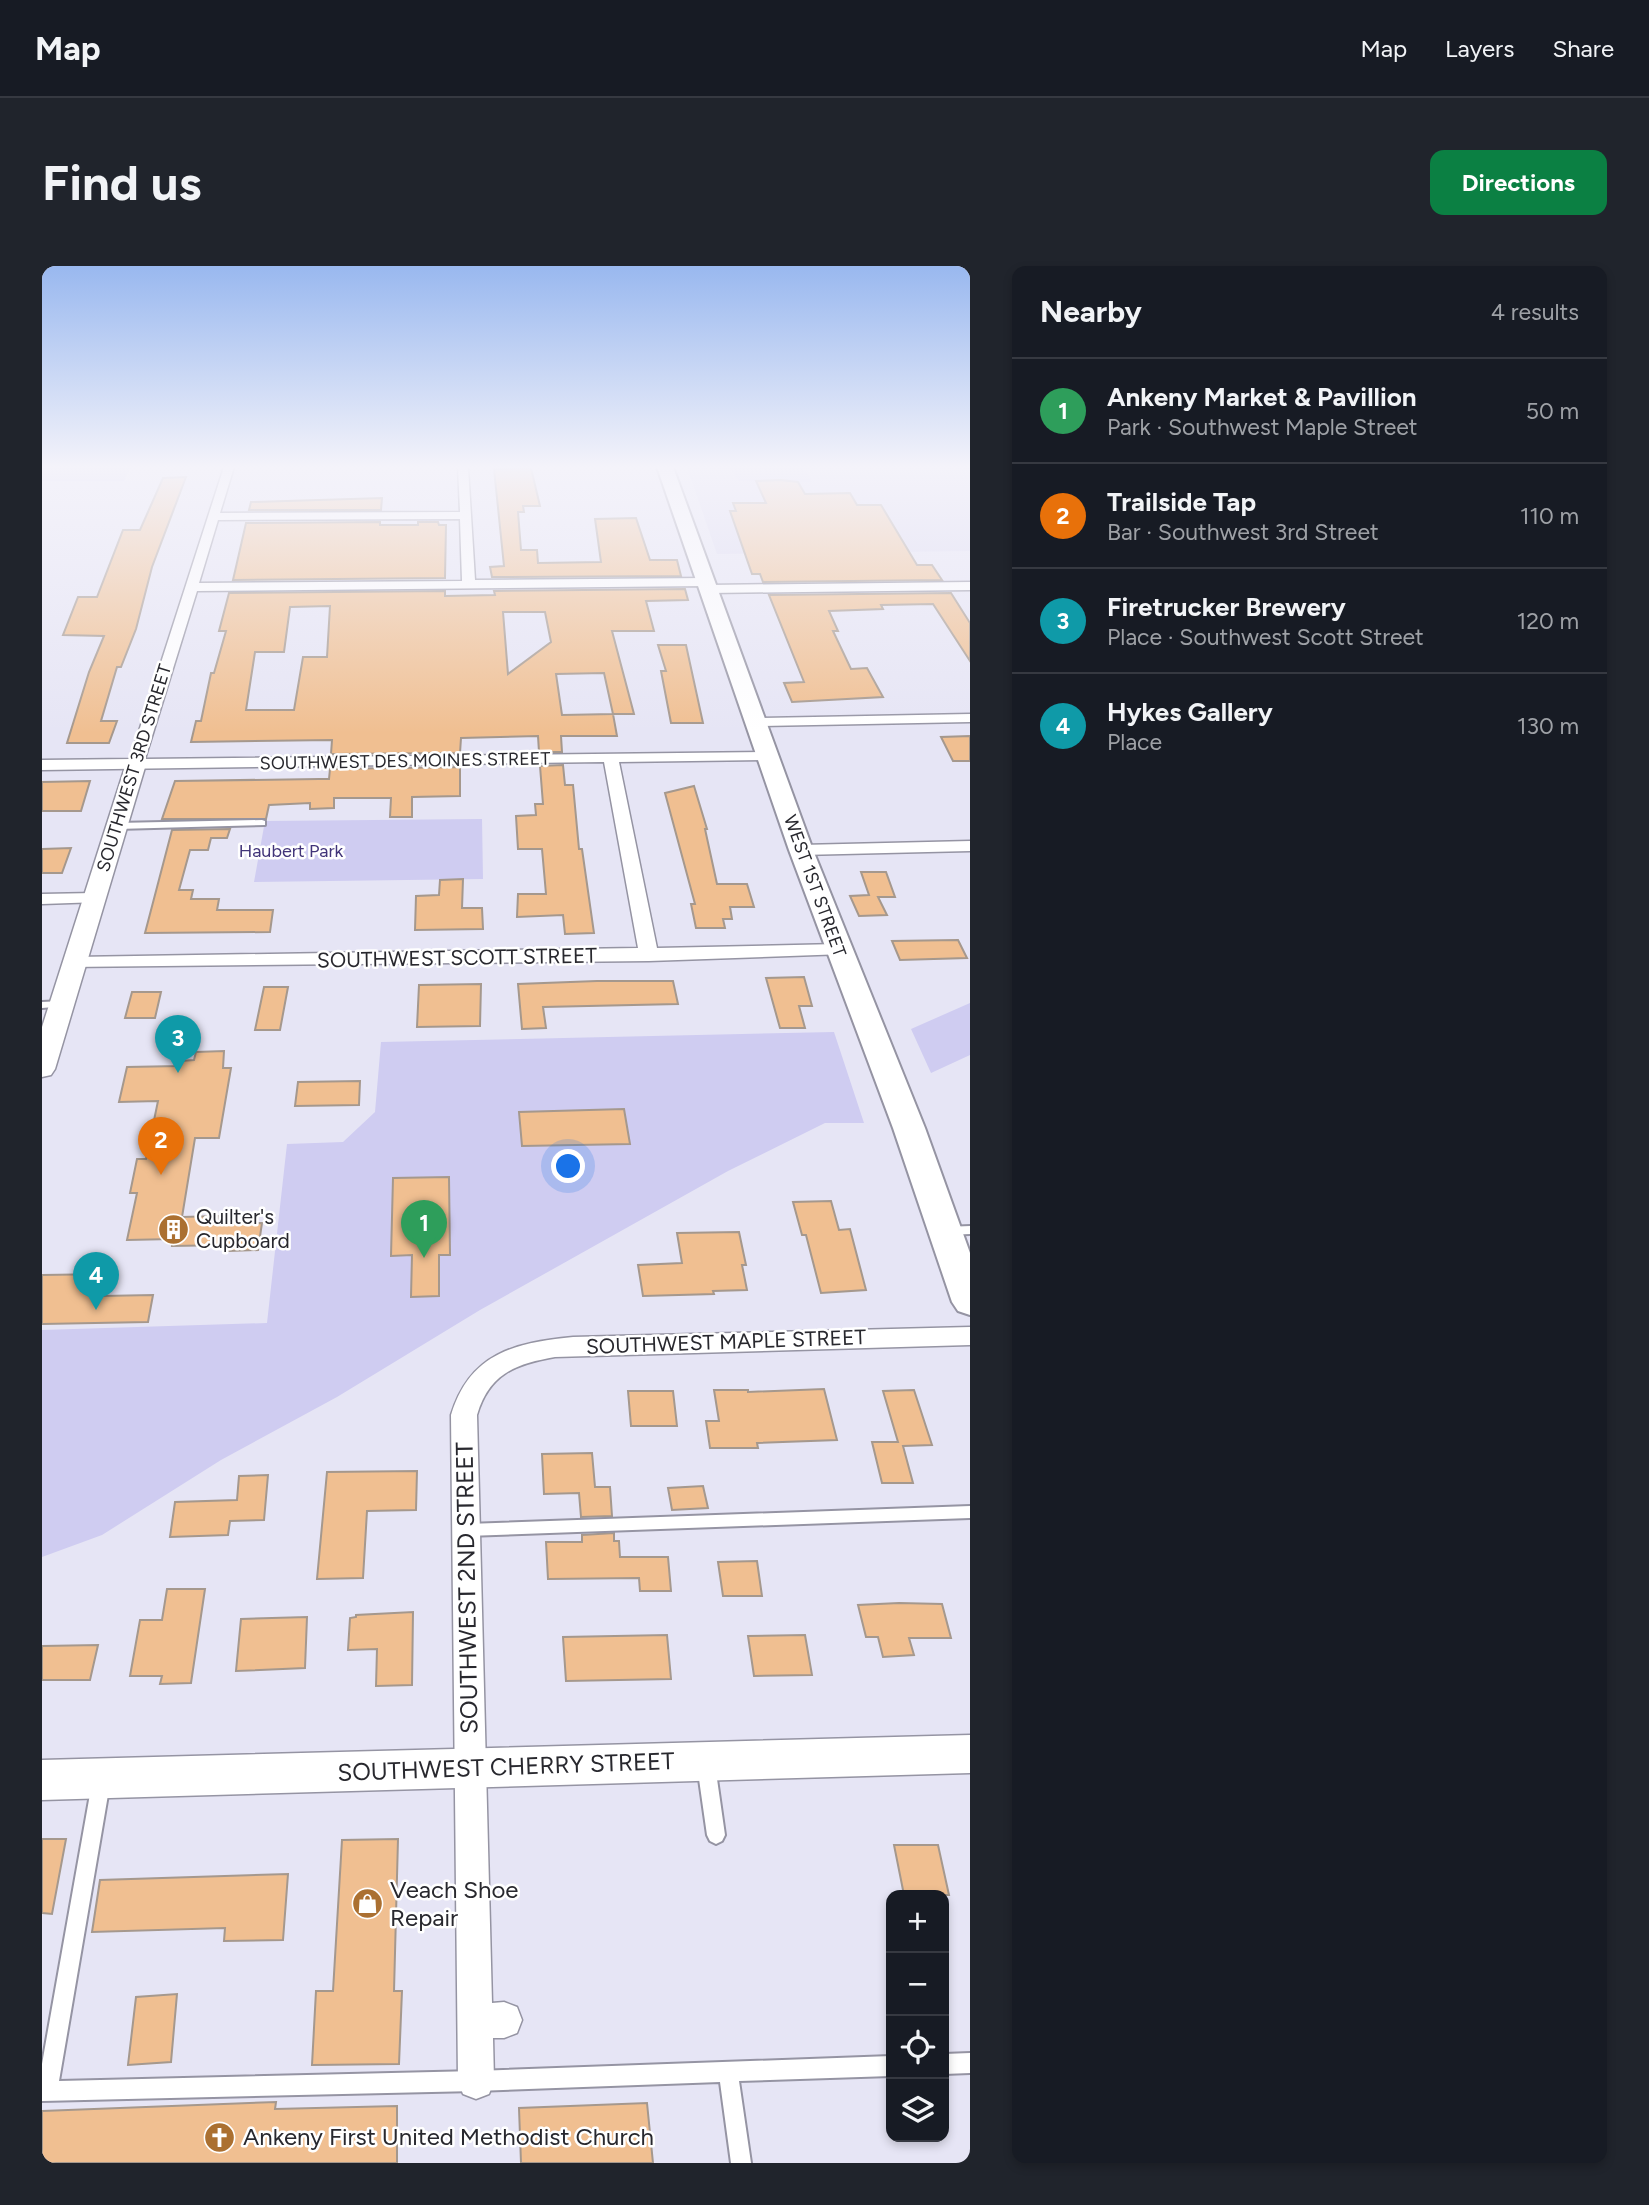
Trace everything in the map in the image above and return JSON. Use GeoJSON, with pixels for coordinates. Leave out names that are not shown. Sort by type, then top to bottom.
{"type":"FeatureCollection","features":[{"type":"Feature","properties":{"kind":"main road","name":"WEST 1ST STREET"},"geometry":{"type":"LineString","coordinates":[[697,556],[838,950],[958,1230],[970,1302]]}},
{"type":"Feature","properties":{"kind":"street","name":"SOUTHWEST 3RD STREET"},"geometry":{"type":"LineString","coordinates":[[42,1069],[52,1004],[75,964],[202,556]]}},
{"type":"Feature","properties":{"kind":"street"},"geometry":{"type":"LineString","coordinates":[[468,556],[469,585]]}},
{"type":"Feature","properties":{"kind":"street"},"geometry":{"type":"LineString","coordinates":[[192,587],[970,586]]}},
{"type":"Feature","properties":{"kind":"street"},"geometry":{"type":"LineString","coordinates":[[756,722],[970,718]]}},
{"type":"Feature","properties":{"kind":"street","name":"SOUTHWEST DES MOINES STREET"},"geometry":{"type":"LineString","coordinates":[[42,765],[767,755]]}},
{"type":"Feature","properties":{"kind":"street"},"geometry":{"type":"LineString","coordinates":[[611,758],[649,955]]}},
{"type":"Feature","properties":{"kind":"street"},"geometry":{"type":"LineString","coordinates":[[801,850],[970,846]]}},
{"type":"Feature","properties":{"kind":"street"},"geometry":{"type":"LineString","coordinates":[[42,899],[94,898]]}},
{"type":"Feature","properties":{"kind":"street","name":"SOUTHWEST SCOTT STREET"},"geometry":{"type":"LineString","coordinates":[[75,964],[838,950]]}},
{"type":"Feature","properties":{"kind":"street","name":"SOUTHWEST MAPLE STREET"},"geometry":{"type":"LineString","coordinates":[[488,1373],[524,1352],[573,1346],[970,1336]]}},
{"type":"Feature","properties":{"kind":"street","name":"SOUTHWEST 2ND STREET"},"geometry":{"type":"LineString","coordinates":[[476,2081],[490,2020],[470,1768],[464,1415],[467,1401],[488,1373]]}},
{"type":"Feature","properties":{"kind":"street","name":"SOUTHWEST CHERRY STREET"},"geometry":{"type":"LineString","coordinates":[[42,1780],[970,1754]]}},
{"type":"Feature","properties":{"kind":"lane"},"geometry":{"type":"LineString","coordinates":[[117,826],[262,822]]}},
{"type":"Feature","properties":{"kind":"lane"},"geometry":{"type":"LineString","coordinates":[[467,1530],[970,1512]]}},
{"type":"Feature","properties":{"kind":"lane"},"geometry":{"type":"LineString","coordinates":[[706,1761],[716,1835]]}},
{"type":"Feature","properties":{"kind":"lane"},"geometry":{"type":"LineString","coordinates":[[101,1779],[45,2091],[476,2081],[886,2066]]}},
{"type":"Feature","properties":{"kind":"lane"},"geometry":{"type":"LineString","coordinates":[[949,2064],[970,2063]]}},
{"type":"Feature","properties":{"kind":"lane"},"geometry":{"type":"LineString","coordinates":[[728,2072],[741,2163]]}},
{"type":"Feature","properties":{"kind":"green space","name":"Haubert Park"},"geometry":{"type":"Polygon","coordinates":[[[482,819],[483,879],[254,882],[265,821],[482,819]]]}},
{"type":"Feature","properties":{"kind":"green space"},"geometry":{"type":"Polygon","coordinates":[[[970,1003],[970,1055],[931,1073],[911,1029],[970,1003]]]}},
{"type":"Feature","properties":{"kind":"green space"},"geometry":{"type":"Polygon","coordinates":[[[834,1032],[864,1123],[825,1123],[728,1171],[480,1310],[337,1397],[221,1460],[102,1535],[42,1557],[42,1330],[267,1323],[287,1144],[343,1142],[375,1112],[381,1042],[834,1032]]]}},
{"type":"Feature","properties":{"kind":"building"},"geometry":{"type":"Polygon","coordinates":[[[113,556],[156,556],[136,629],[121,667],[117,667],[101,721],[117,721],[109,743],[67,743],[89,672],[104,636],[63,635],[78,597],[97,597],[113,556]]]}},
{"type":"Feature","properties":{"kind":"building"},"geometry":{"type":"Polygon","coordinates":[[[239,556],[445,556],[445,578],[233,580],[239,556]]]}},
{"type":"Feature","properties":{"kind":"building"},"geometry":{"type":"Polygon","coordinates":[[[503,556],[537,556],[538,563],[601,562],[600,556],[649,556],[650,560],[677,560],[681,576],[492,577],[490,567],[504,566],[503,556]]]}},
{"type":"Feature","properties":{"kind":"building"},"geometry":{"type":"Polygon","coordinates":[[[746,556],[911,556],[917,565],[932,565],[942,580],[763,582],[760,574],[752,574],[746,556]]]}},
{"type":"Feature","properties":{"kind":"building"},"geometry":{"type":"Polygon","coordinates":[[[685,589],[688,600],[646,601],[654,631],[612,631],[634,714],[613,714],[617,736],[561,736],[562,752],[539,752],[538,736],[461,738],[460,753],[331,754],[332,740],[191,742],[196,721],[201,721],[211,673],[214,673],[226,631],[219,631],[229,593],[445,591],[445,596],[495,595],[494,591],[685,589]],[[330,606],[290,607],[284,652],[255,652],[246,710],[294,710],[303,657],[327,657],[330,606]],[[503,612],[508,674],[551,642],[545,612],[503,612]],[[604,673],[556,674],[562,715],[613,714],[604,673]]]}},
{"type":"Feature","properties":{"kind":"building"},"geometry":{"type":"Polygon","coordinates":[[[951,593],[970,623],[970,661],[933,604],[881,605],[883,609],[829,611],[838,631],[833,631],[851,669],[867,668],[883,697],[792,702],[784,683],[804,682],[769,595],[951,593]]]}},
{"type":"Feature","properties":{"kind":"building"},"geometry":{"type":"Polygon","coordinates":[[[658,645],[686,645],[703,723],[671,723],[661,671],[666,671],[658,645]]]}},
{"type":"Feature","properties":{"kind":"building"},"geometry":{"type":"Polygon","coordinates":[[[970,736],[970,761],[953,761],[941,737],[970,736]]]}},
{"type":"Feature","properties":{"kind":"building"},"geometry":{"type":"Polygon","coordinates":[[[563,765],[565,785],[573,785],[579,849],[582,849],[594,933],[565,934],[563,915],[517,917],[518,894],[546,894],[542,849],[518,849],[516,816],[536,815],[535,804],[543,804],[540,766],[563,765]]]}},
{"type":"Feature","properties":{"kind":"building"},"geometry":{"type":"Polygon","coordinates":[[[460,767],[460,796],[412,797],[412,817],[390,817],[391,798],[334,798],[334,808],[310,809],[310,803],[269,805],[266,819],[162,819],[175,781],[329,779],[330,769],[460,767]]]}},
{"type":"Feature","properties":{"kind":"building"},"geometry":{"type":"Polygon","coordinates":[[[90,781],[81,811],[42,811],[42,782],[90,781]]]}},
{"type":"Feature","properties":{"kind":"building"},"geometry":{"type":"Polygon","coordinates":[[[694,786],[707,829],[717,884],[747,884],[754,907],[730,907],[732,919],[723,919],[725,928],[696,928],[691,904],[695,904],[665,793],[694,786]]]}},
{"type":"Feature","properties":{"kind":"building"},"geometry":{"type":"Polygon","coordinates":[[[230,829],[227,838],[211,838],[208,850],[190,850],[179,890],[193,890],[191,899],[219,899],[217,910],[273,910],[270,932],[145,933],[172,830],[230,829]]]}},
{"type":"Feature","properties":{"kind":"building"},"geometry":{"type":"Polygon","coordinates":[[[71,848],[62,873],[42,873],[42,849],[71,848]]]}},
{"type":"Feature","properties":{"kind":"building"},"geometry":{"type":"Polygon","coordinates":[[[861,872],[886,872],[895,897],[878,897],[887,915],[859,916],[850,896],[869,895],[861,872]]]}},
{"type":"Feature","properties":{"kind":"building"},"geometry":{"type":"Polygon","coordinates":[[[463,879],[462,908],[482,908],[483,929],[415,930],[416,896],[439,895],[440,880],[463,879]]]}},
{"type":"Feature","properties":{"kind":"building"},"geometry":{"type":"Polygon","coordinates":[[[958,940],[967,958],[900,960],[892,941],[958,940]]]}},
{"type":"Feature","properties":{"kind":"building"},"geometry":{"type":"Polygon","coordinates":[[[804,977],[812,1006],[799,1006],[805,1028],[780,1028],[766,978],[804,977]]]}},
{"type":"Feature","properties":{"kind":"building"},"geometry":{"type":"Polygon","coordinates":[[[673,981],[678,1004],[543,1007],[546,1028],[522,1029],[518,984],[673,981]]]}},
{"type":"Feature","properties":{"kind":"building"},"geometry":{"type":"Polygon","coordinates":[[[481,984],[480,1026],[417,1027],[419,985],[481,984]]]}},
{"type":"Feature","properties":{"kind":"building"},"geometry":{"type":"Polygon","coordinates":[[[264,987],[288,987],[280,1030],[255,1030],[264,987]]]}},
{"type":"Feature","properties":{"kind":"building"},"geometry":{"type":"Polygon","coordinates":[[[132,992],[161,992],[155,1018],[125,1018],[132,992]]]}},
{"type":"Feature","properties":{"kind":"building"},"geometry":{"type":"Polygon","coordinates":[[[224,1051],[223,1068],[231,1068],[219,1138],[195,1138],[182,1217],[218,1216],[217,1224],[262,1223],[258,1250],[229,1251],[229,1245],[172,1246],[173,1239],[127,1240],[137,1193],[130,1193],[137,1159],[146,1159],[158,1101],[119,1102],[127,1067],[179,1066],[181,1061],[194,1060],[196,1052],[224,1051]]]}},
{"type":"Feature","properties":{"kind":"building"},"geometry":{"type":"Polygon","coordinates":[[[360,1081],[359,1105],[295,1106],[298,1082],[360,1081]]]}},
{"type":"Feature","properties":{"kind":"building"},"geometry":{"type":"Polygon","coordinates":[[[624,1109],[630,1144],[522,1146],[519,1112],[624,1109]]]}},
{"type":"Feature","properties":{"kind":"building"},"geometry":{"type":"Polygon","coordinates":[[[449,1177],[450,1255],[439,1255],[439,1296],[411,1297],[412,1255],[391,1256],[393,1178],[449,1177]]]}},
{"type":"Feature","properties":{"kind":"building"},"geometry":{"type":"Polygon","coordinates":[[[831,1201],[839,1230],[850,1229],[866,1290],[821,1293],[806,1235],[802,1235],[793,1202],[831,1201]]]}},
{"type":"Feature","properties":{"kind":"building"},"geometry":{"type":"Polygon","coordinates":[[[739,1232],[746,1265],[742,1265],[747,1290],[643,1296],[638,1265],[682,1263],[677,1233],[739,1232]]]}},
{"type":"Feature","properties":{"kind":"building"},"geometry":{"type":"Polygon","coordinates":[[[107,1274],[102,1296],[153,1295],[148,1322],[42,1324],[42,1275],[107,1274]]]}},
{"type":"Feature","properties":{"kind":"building"},"geometry":{"type":"Polygon","coordinates":[[[824,1389],[837,1440],[757,1443],[758,1448],[710,1448],[706,1421],[719,1421],[714,1390],[748,1392],[824,1389]]]}},
{"type":"Feature","properties":{"kind":"building"},"geometry":{"type":"Polygon","coordinates":[[[914,1390],[932,1445],[903,1446],[913,1483],[882,1483],[872,1442],[898,1442],[883,1391],[914,1390]]]}},
{"type":"Feature","properties":{"kind":"building"},"geometry":{"type":"Polygon","coordinates":[[[628,1391],[673,1391],[677,1426],[631,1426],[628,1391]]]}},
{"type":"Feature","properties":{"kind":"building"},"geometry":{"type":"Polygon","coordinates":[[[592,1453],[595,1487],[610,1487],[612,1516],[581,1517],[579,1493],[544,1494],[542,1454],[592,1453]]]}},
{"type":"Feature","properties":{"kind":"building"},"geometry":{"type":"Polygon","coordinates":[[[417,1471],[416,1510],[367,1511],[363,1578],[317,1579],[327,1472],[417,1471]]]}},
{"type":"Feature","properties":{"kind":"building"},"geometry":{"type":"Polygon","coordinates":[[[268,1475],[264,1520],[230,1521],[228,1535],[170,1537],[175,1502],[237,1500],[239,1476],[268,1475]]]}},
{"type":"Feature","properties":{"kind":"building"},"geometry":{"type":"Polygon","coordinates":[[[703,1486],[708,1508],[672,1510],[668,1488],[703,1486]]]}},
{"type":"Feature","properties":{"kind":"building"},"geometry":{"type":"Polygon","coordinates":[[[614,1533],[614,1541],[619,1541],[620,1557],[668,1557],[671,1591],[640,1591],[639,1578],[548,1579],[546,1542],[582,1542],[582,1535],[614,1533]]]}},
{"type":"Feature","properties":{"kind":"building"},"geometry":{"type":"Polygon","coordinates":[[[757,1561],[762,1596],[723,1596],[718,1562],[757,1561]]]}},
{"type":"Feature","properties":{"kind":"building"},"geometry":{"type":"Polygon","coordinates":[[[167,1589],[205,1589],[191,1683],[160,1684],[162,1676],[130,1676],[140,1620],[162,1620],[167,1589]]]}},
{"type":"Feature","properties":{"kind":"building"},"geometry":{"type":"Polygon","coordinates":[[[942,1604],[951,1638],[909,1638],[914,1655],[883,1657],[878,1637],[866,1637],[858,1605],[942,1604]]]}},
{"type":"Feature","properties":{"kind":"building"},"geometry":{"type":"Polygon","coordinates":[[[413,1612],[412,1685],[376,1686],[377,1649],[348,1650],[350,1618],[356,1615],[413,1612]]]}},
{"type":"Feature","properties":{"kind":"building"},"geometry":{"type":"Polygon","coordinates":[[[307,1617],[305,1668],[236,1671],[241,1619],[307,1617]]]}},
{"type":"Feature","properties":{"kind":"building"},"geometry":{"type":"Polygon","coordinates":[[[667,1635],[671,1679],[566,1681],[563,1637],[667,1635]]]}},
{"type":"Feature","properties":{"kind":"building"},"geometry":{"type":"Polygon","coordinates":[[[805,1635],[812,1675],[754,1676],[748,1636],[805,1635]]]}},
{"type":"Feature","properties":{"kind":"building"},"geometry":{"type":"Polygon","coordinates":[[[98,1645],[90,1680],[42,1680],[42,1646],[98,1645]]]}},
{"type":"Feature","properties":{"kind":"building"},"geometry":{"type":"Polygon","coordinates":[[[42,1839],[66,1839],[52,1914],[42,1913],[42,1839]]]}},
{"type":"Feature","properties":{"kind":"building"},"geometry":{"type":"Polygon","coordinates":[[[398,1839],[394,1991],[402,1991],[399,2064],[312,2065],[316,1991],[333,1991],[342,1840],[398,1839]]]}},
{"type":"Feature","properties":{"kind":"building"},"geometry":{"type":"Polygon","coordinates":[[[894,1845],[938,1845],[948,1890],[903,1890],[894,1845]]]}},
{"type":"Feature","properties":{"kind":"building"},"geometry":{"type":"Polygon","coordinates":[[[288,1874],[283,1940],[224,1941],[225,1928],[92,1932],[100,1880],[288,1874]]]}},
{"type":"Feature","properties":{"kind":"building"},"geometry":{"type":"Polygon","coordinates":[[[177,1994],[171,2062],[128,2065],[136,1997],[177,1994]]]}},
{"type":"Feature","properties":{"kind":"building","name":"Ankeny First United Methodist Church"},"geometry":{"type":"Polygon","coordinates":[[[276,2102],[275,2109],[397,2106],[397,2163],[42,2163],[42,2111],[276,2102]]]}},
{"type":"Feature","properties":{"kind":"building","name":"Ankeny First United Methodist Church"},"geometry":{"type":"Polygon","coordinates":[[[647,2103],[653,2163],[521,2163],[519,2108],[647,2103]]]}},
{"type":"Feature","properties":{"kind":"place","name":"Firetrucker Brewery"},"geometry":{"type":"Point","coordinates":[178,1073]}},
{"type":"Feature","properties":{"kind":"place","name":"Trailside Tap"},"geometry":{"type":"Point","coordinates":[161,1175]}},
{"type":"Feature","properties":{"kind":"place","name":"Quilter's Cupboard"},"geometry":{"type":"Point","coordinates":[173,1229]}},
{"type":"Feature","properties":{"kind":"place","name":"Ankeny Market & Pavillion"},"geometry":{"type":"Point","coordinates":[424,1258]}},
{"type":"Feature","properties":{"kind":"place","name":"Hykes Gallery"},"geometry":{"type":"Point","coordinates":[96,1310]}},
{"type":"Feature","properties":{"kind":"place","name":"Veach Shoe Repair"},"geometry":{"type":"Point","coordinates":[367,1904]}},
{"type":"Feature","properties":{"kind":"place","name":"Ankeny First United Methodist Church"},"geometry":{"type":"Point","coordinates":[220,2137]}}]}
